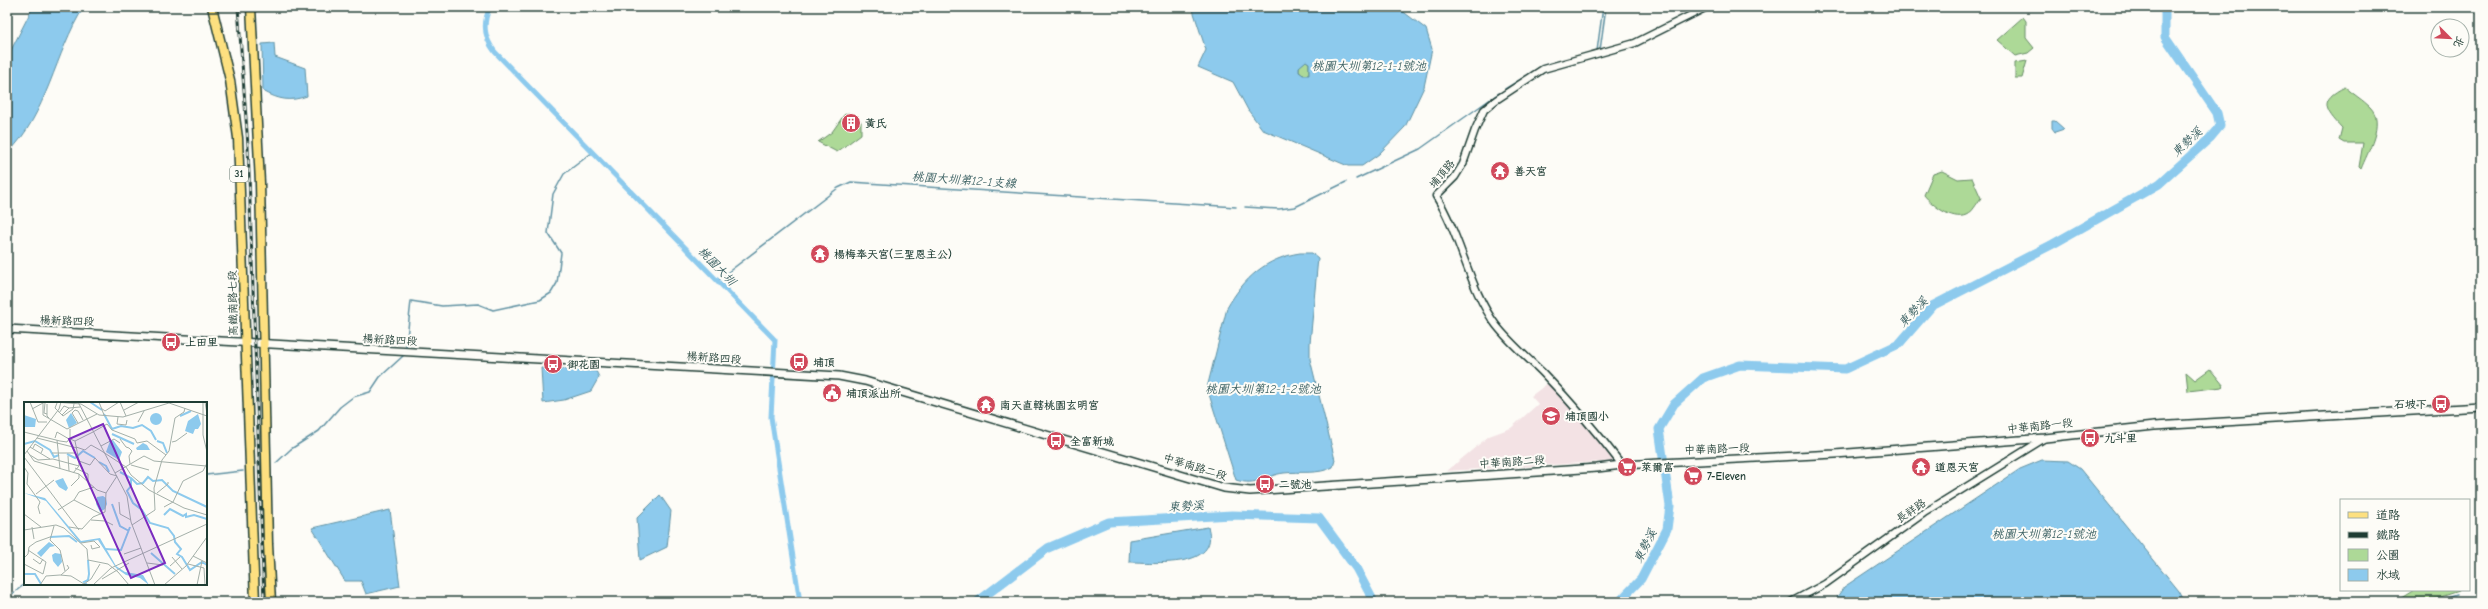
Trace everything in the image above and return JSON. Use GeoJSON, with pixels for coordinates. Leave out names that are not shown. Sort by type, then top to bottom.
{"type":"FeatureCollection","features":[{"type":"Feature","properties":{"kind":"main road","name":"高鐵南路七段"},"geometry":{"type":"LineString","coordinates":[[212,7],[230,80],[238,138],[244,343],[255,602]]}},
{"type":"Feature","properties":{"kind":"main road","name":"31"},"geometry":{"type":"LineString","coordinates":[[251,7],[260,183],[271,602]]}},
{"type":"Feature","properties":{"kind":"main road","name":"楊新路四段"},"geometry":{"type":"LineString","coordinates":[[7,329],[149,338],[173,337],[244,343],[775,371]]}},
{"type":"Feature","properties":{"kind":"main road","name":"中華南路二段"},"geometry":{"type":"LineString","coordinates":[[775,371],[839,376],[865,381],[1229,489],[1282,490],[1597,468],[1622,464],[1640,464]]}},
{"type":"Feature","properties":{"kind":"main road","name":"中華南路一段"},"geometry":{"type":"LineString","coordinates":[[1640,464],[1800,457],[2045,438],[2069,434],[2160,425],[2481,407]]}},
{"type":"Feature","properties":{"kind":"street","name":"埔頂路"},"geometry":{"type":"LineString","coordinates":[[1622,464],[1580,413],[1532,362],[1516,349],[1495,324],[1477,287],[1448,216],[1436,196],[1455,177],[1464,164],[1474,130],[1484,110],[1496,100],[1543,70],[1635,43],[1665,30],[1706,7]]}},
{"type":"Feature","properties":{"kind":"street","name":"長祥路"},"geometry":{"type":"LineString","coordinates":[[1791,602],[1825,584],[1924,513],[2045,438]]}},
{"type":"Feature","properties":{"kind":"shaded area","name":"埔頂國小"},"geometry":{"type":"Polygon","coordinates":[[[1548,383],[1617,461],[1447,471],[1489,436],[1511,428],[1538,404],[1531,396],[1548,383]]]}},
{"type":"Feature","properties":{"kind":"green space"},"geometry":{"type":"Polygon","coordinates":[[[2023,17],[2026,21],[2026,38],[2034,48],[2028,53],[2015,56],[1997,40],[2023,17]]]}},
{"type":"Feature","properties":{"kind":"green space"},"geometry":{"type":"Polygon","coordinates":[[[1306,61],[1309,63],[1309,75],[1303,75],[1299,72],[1299,66],[1306,61]]]}},
{"type":"Feature","properties":{"kind":"green space"},"geometry":{"type":"Polygon","coordinates":[[[2027,61],[2022,78],[2015,78],[2015,63],[2027,61]]]}},
{"type":"Feature","properties":{"kind":"green space"},"geometry":{"type":"Polygon","coordinates":[[[2345,87],[2370,107],[2376,121],[2374,138],[2361,169],[2359,167],[2363,143],[2344,143],[2339,140],[2342,128],[2328,111],[2327,106],[2331,96],[2345,87]]]}},
{"type":"Feature","properties":{"kind":"green space"},"geometry":{"type":"Polygon","coordinates":[[[848,113],[855,115],[861,122],[861,134],[837,152],[818,142],[832,132],[844,115],[848,113]]]}},
{"type":"Feature","properties":{"kind":"green space"},"geometry":{"type":"Polygon","coordinates":[[[1942,171],[1958,179],[1972,178],[1981,198],[1973,210],[1968,214],[1955,216],[1949,214],[1937,207],[1924,195],[1933,174],[1942,171]]]}},
{"type":"Feature","properties":{"kind":"green space"},"geometry":{"type":"Polygon","coordinates":[[[2210,369],[2224,386],[2188,391],[2186,372],[2195,380],[2210,369]]]}},
{"type":"Feature","properties":{"kind":"green space"},"geometry":{"type":"Polygon","coordinates":[[[2412,591],[2459,591],[2426,602],[2395,602],[2412,591]]]}},
{"type":"Feature","properties":{"kind":"water"},"geometry":{"type":"Polygon","coordinates":[[[33,7],[84,7],[65,44],[50,83],[32,121],[21,138],[7,154],[7,58],[33,7]]]}},
{"type":"Feature","properties":{"kind":"water","name":"桃園大圳第12-1-1號池"},"geometry":{"type":"Polygon","coordinates":[[[1192,7],[1397,7],[1426,29],[1432,49],[1424,87],[1405,127],[1379,154],[1362,166],[1348,166],[1263,130],[1248,110],[1233,82],[1198,67],[1206,50],[1192,7]],[[1306,61],[1299,67],[1299,72],[1303,75],[1309,75],[1309,63],[1306,61]]]}},
{"type":"Feature","properties":{"kind":"water"},"geometry":{"type":"Polygon","coordinates":[[[274,43],[275,57],[305,68],[307,96],[295,99],[285,99],[263,91],[262,44],[274,43]]]}},
{"type":"Feature","properties":{"kind":"water"},"geometry":{"type":"Polygon","coordinates":[[[2052,121],[2055,121],[2064,129],[2055,132],[2052,128],[2052,121]]]}},
{"type":"Feature","properties":{"kind":"water","name":"桃園大圳第12-1-2號池"},"geometry":{"type":"Polygon","coordinates":[[[1300,253],[1312,253],[1318,258],[1310,343],[1310,359],[1335,460],[1333,467],[1321,471],[1290,472],[1256,481],[1243,482],[1236,480],[1207,388],[1227,308],[1234,297],[1241,287],[1257,271],[1266,265],[1277,259],[1300,253]]]}},
{"type":"Feature","properties":{"kind":"water"},"geometry":{"type":"Polygon","coordinates":[[[541,368],[596,371],[599,377],[591,391],[564,400],[543,403],[541,368]]]}},
{"type":"Feature","properties":{"kind":"water","name":"桃園大圳第12-1號池"},"geometry":{"type":"Polygon","coordinates":[[[2042,460],[2068,461],[2080,469],[2179,591],[2185,602],[1859,602],[1847,601],[1837,597],[1844,587],[2020,469],[2042,460]]]}},
{"type":"Feature","properties":{"kind":"water"},"geometry":{"type":"Polygon","coordinates":[[[660,495],[671,511],[667,547],[640,560],[637,518],[660,495]]]}},
{"type":"Feature","properties":{"kind":"water"},"geometry":{"type":"Polygon","coordinates":[[[390,510],[400,586],[366,594],[361,581],[345,581],[312,528],[390,510]]]}},
{"type":"Feature","properties":{"kind":"water"},"geometry":{"type":"Polygon","coordinates":[[[1208,527],[1209,541],[1205,551],[1195,557],[1182,561],[1153,563],[1129,562],[1130,540],[1208,527]]]}},
{"type":"Feature","properties":{"kind":"waterway","name":"桃園大圳"},"geometry":{"type":"LineString","coordinates":[[490,7],[487,13],[485,31],[488,41],[495,52],[775,340],[771,417],[800,602]]}},
{"type":"Feature","properties":{"kind":"waterway"},"geometry":{"type":"LineString","coordinates":[[1597,51],[1603,7]]}},
{"type":"Feature","properties":{"kind":"waterway"},"geometry":{"type":"LineString","coordinates":[[1597,51],[1600,50],[1606,7]]}},
{"type":"Feature","properties":{"kind":"waterway","name":"東勢溪"},"geometry":{"type":"LineString","coordinates":[[1619,602],[1641,579],[1667,529],[1670,506],[1659,429],[1674,404],[1703,378],[1740,365],[1845,369],[1899,344],[1932,306],[2053,244],[2159,184],[2210,138],[2220,126],[2217,113],[2165,37],[2165,7]]}},
{"type":"Feature","properties":{"kind":"waterway","name":"桃園大圳第12-1支線"},"geometry":{"type":"LineString","coordinates":[[1505,89],[1542,66],[1572,58]]}},
{"type":"Feature","properties":{"kind":"waterway","name":"桃園大圳第12-1支線"},"geometry":{"type":"LineString","coordinates":[[1356,179],[1420,149],[1499,93]]}},
{"type":"Feature","properties":{"kind":"waterway"},"geometry":{"type":"LineString","coordinates":[[406,347],[411,301],[442,306],[478,304],[493,310],[540,300],[551,293],[557,283],[561,253],[548,233],[553,194],[564,174],[593,152]]}},
{"type":"Feature","properties":{"kind":"waterway","name":"桃園大圳第12-1支線"},"geometry":{"type":"LineString","coordinates":[[723,276],[838,188],[851,182],[1236,207]]}},
{"type":"Feature","properties":{"kind":"waterway","name":"桃園大圳第12-1支線"},"geometry":{"type":"LineString","coordinates":[[1245,207],[1279,209],[1295,207],[1346,182]]}},
{"type":"Feature","properties":{"kind":"waterway"},"geometry":{"type":"LineString","coordinates":[[276,463],[291,449],[319,431],[340,407],[353,397],[370,392],[380,377],[403,356]]}},
{"type":"Feature","properties":{"kind":"waterway"},"geometry":{"type":"LineString","coordinates":[[207,475],[243,471]]}},
{"type":"Feature","properties":{"kind":"waterway","name":"東勢溪"},"geometry":{"type":"LineString","coordinates":[[977,602],[1048,548],[1109,522],[1232,515],[1319,518],[1356,568],[1374,602]]}},
{"type":"Feature","properties":{"kind":"waterway"},"geometry":{"type":"LineString","coordinates":[[7,598],[24,585]]}},
{"type":"Feature","properties":{"kind":"waterway"},"geometry":{"type":"LineString","coordinates":[[2435,602],[2457,595]]}},
{"type":"Feature","properties":{"kind":"railway"},"geometry":{"type":"LineString","coordinates":[[238,7],[248,146],[264,602]]}},
{"type":"Feature","properties":{"kind":"place","name":"黃氏"},"geometry":{"type":"Point","coordinates":[851,123]}},
{"type":"Feature","properties":{"kind":"place","name":"善天宮"},"geometry":{"type":"Point","coordinates":[1500,171]}},
{"type":"Feature","properties":{"kind":"place","name":"楊梅奉天宮(三聖恩主公)"},"geometry":{"type":"Point","coordinates":[820,254]}},
{"type":"Feature","properties":{"kind":"place","name":"上田里"},"geometry":{"type":"Point","coordinates":[171,342]}},
{"type":"Feature","properties":{"kind":"place","name":"埔頂"},"geometry":{"type":"Point","coordinates":[799,362]}},
{"type":"Feature","properties":{"kind":"place","name":"御花園"},"geometry":{"type":"Point","coordinates":[553,364]}},
{"type":"Feature","properties":{"kind":"place","name":"埔頂派出所"},"geometry":{"type":"Point","coordinates":[832,393]}},
{"type":"Feature","properties":{"kind":"place","name":"石坡下"},"geometry":{"type":"Point","coordinates":[2441,404]}},
{"type":"Feature","properties":{"kind":"place","name":"南天直轄桃園玄明宮"},"geometry":{"type":"Point","coordinates":[986,405]}},
{"type":"Feature","properties":{"kind":"place","name":"埔頂國小"},"geometry":{"type":"Point","coordinates":[1551,416]}},
{"type":"Feature","properties":{"kind":"place","name":"九斗里"},"geometry":{"type":"Point","coordinates":[2090,438]}},
{"type":"Feature","properties":{"kind":"place","name":"全富新城"},"geometry":{"type":"Point","coordinates":[1056,441]}},
{"type":"Feature","properties":{"kind":"place","name":"萊爾富"},"geometry":{"type":"Point","coordinates":[1627,467]}},
{"type":"Feature","properties":{"kind":"place","name":"道恩天宮"},"geometry":{"type":"Point","coordinates":[1921,467]}},
{"type":"Feature","properties":{"kind":"place","name":"7-Eleven"},"geometry":{"type":"Point","coordinates":[1693,476]}},
{"type":"Feature","properties":{"kind":"place","name":"二號池"},"geometry":{"type":"Point","coordinates":[1265,484]}}]}
